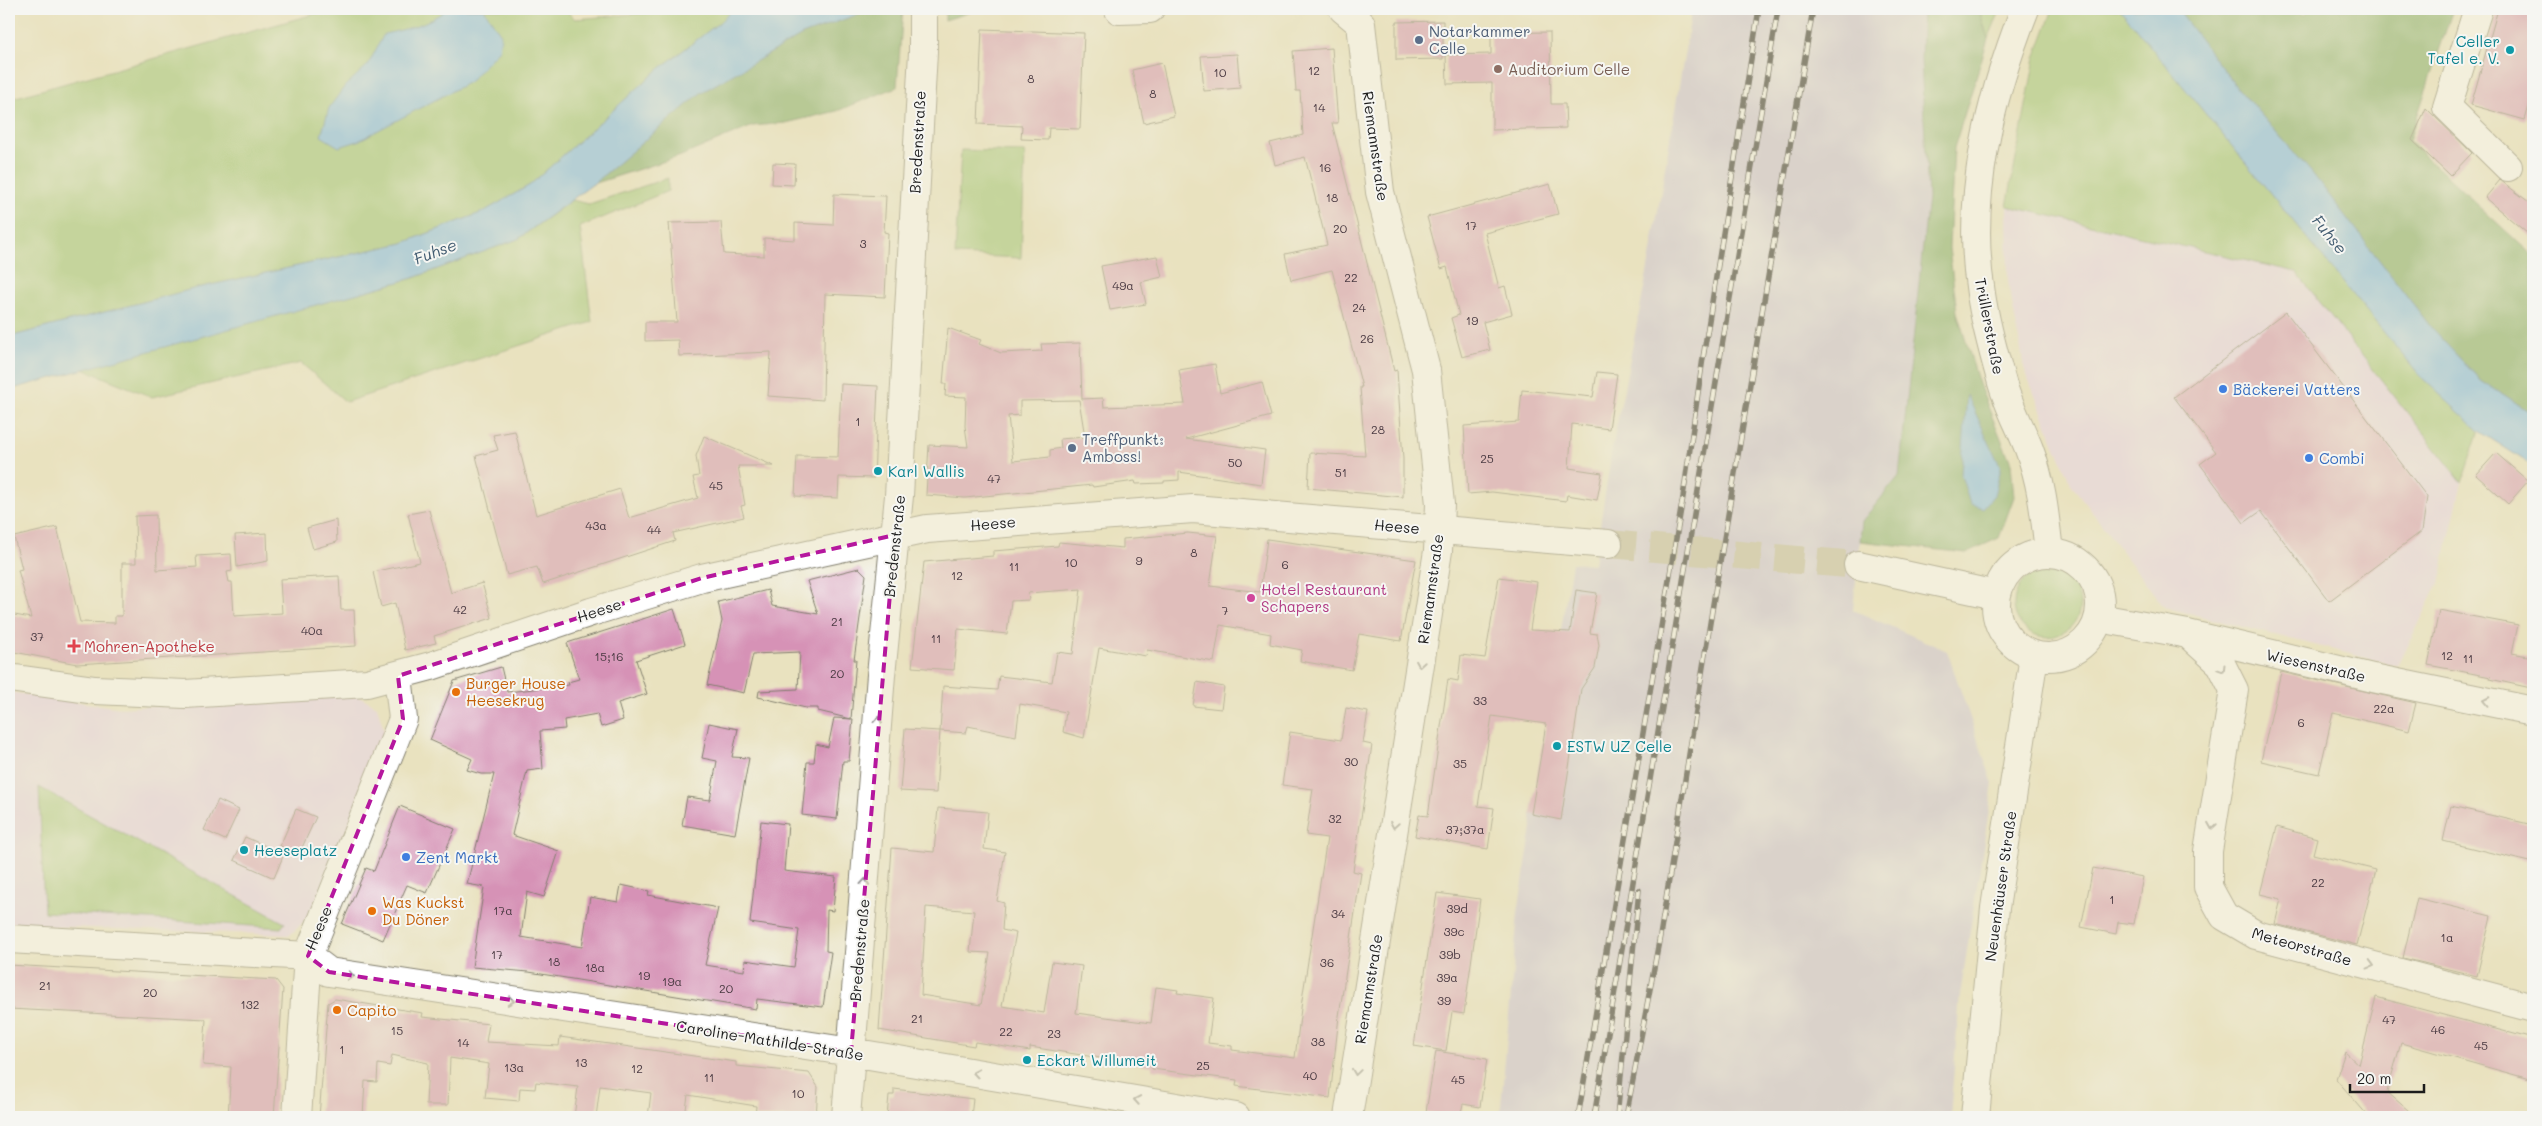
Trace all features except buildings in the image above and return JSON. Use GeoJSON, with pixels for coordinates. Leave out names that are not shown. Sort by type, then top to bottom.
{"type":"FeatureCollection","features":[{"type":"Feature","properties":{"kind":"street"},"geometry":{"type":"LineString","coordinates":[[1119,10],[1150,9]]}},
{"type":"Feature","properties":{"kind":"street","name":"Riemannstraße"},"geometry":{"type":"LineString","coordinates":[[1343,9],[1361,24],[1380,192],[1426,370],[1440,504],[1438,551],[1348,1117]]}},
{"type":"Feature","properties":{"kind":"street"},"geometry":{"type":"LineString","coordinates":[[2478,9],[2447,107],[2508,166]]}},
{"type":"Feature","properties":{"kind":"street","name":"Trüllerstraße"},"geometry":{"type":"LineString","coordinates":[[2024,10],[1987,128],[1980,174],[1978,258],[1981,294],[2001,381],[2030,450],[2041,486],[2048,552]]}},
{"type":"Feature","properties":{"kind":"street","name":"Bredenstraße"},"geometry":{"type":"LineString","coordinates":[[846,1117],[899,496],[923,14]]}},
{"type":"Feature","properties":{"kind":"street","name":"Heese"},"geometry":{"type":"LineString","coordinates":[[9,678],[95,690],[186,694],[367,683],[398,676],[702,578],[895,535],[937,528],[1193,510],[1608,544]]}},
{"type":"Feature","properties":{"kind":"street"},"geometry":{"type":"LineString","coordinates":[[2048,552],[2071,558],[2090,573],[2099,594],[2099,618],[2092,633],[2081,645],[2067,654],[2051,657],[2034,656],[2020,650],[2008,639],[1999,626],[1995,610],[1996,594],[2003,577],[2015,564],[2031,555],[2048,552]]}},
{"type":"Feature","properties":{"kind":"street"},"geometry":{"type":"LineString","coordinates":[[1858,565],[1996,594]]}},
{"type":"Feature","properties":{"kind":"street","name":"Wiesenstraße"},"geometry":{"type":"LineString","coordinates":[[2099,618],[2188,634],[2373,678],[2533,712]]}},
{"type":"Feature","properties":{"kind":"street","name":"Meteorstraße"},"geometry":{"type":"LineString","coordinates":[[2188,634],[2221,664],[2234,690],[2208,851],[2208,887],[2224,916],[2256,935],[2533,1008]]}},
{"type":"Feature","properties":{"kind":"street","name":"Neuenhäuser Straße"},"geometry":{"type":"LineString","coordinates":[[1975,1117],[1994,908],[2034,656]]}},
{"type":"Feature","properties":{"kind":"street","name":"Heese"},"geometry":{"type":"LineString","coordinates":[[9,939],[308,956],[403,719],[398,676]]}},
{"type":"Feature","properties":{"kind":"street"},"geometry":{"type":"LineString","coordinates":[[297,1117],[308,956]]}},
{"type":"Feature","properties":{"kind":"street","name":"Caroline-Mathilde-Straße"},"geometry":{"type":"LineString","coordinates":[[308,956],[329,972],[851,1052],[1236,1117]]}},
{"type":"Feature","properties":{"kind":"highlighted area"},"geometry":{"type":"Polygon","coordinates":[[[895,535],[851,1052],[329,972],[308,956],[403,719],[398,676],[702,578],[895,535]]]}},
{"type":"Feature","properties":{"kind":"shaded area"},"geometry":{"type":"Polygon","coordinates":[[[1692,9],[1923,9],[1921,60],[1928,197],[1899,477],[1862,521],[1853,610],[1947,651],[1993,784],[1960,995],[1950,1117],[1500,1117],[1518,912],[1532,828],[1531,814],[1572,563],[1594,564],[1613,444],[1649,263],[1692,9]]]}},
{"type":"Feature","properties":{"kind":"shaded area"},"geometry":{"type":"Polygon","coordinates":[[[2007,206],[2296,272],[2462,482],[2439,583],[2398,666],[2164,607],[2071,484],[2025,371],[2008,281],[2007,206]]]}},
{"type":"Feature","properties":{"kind":"shaded area","name":"Heeseplatz"},"geometry":{"type":"Polygon","coordinates":[[[9,692],[121,708],[357,695],[377,706],[386,738],[311,915],[290,935],[9,925],[9,692]]]}},
{"type":"Feature","properties":{"kind":"green space"},"geometry":{"type":"Polygon","coordinates":[[[332,9],[564,9],[575,19],[694,9],[733,9],[720,22],[659,69],[530,185],[483,212],[403,243],[197,288],[9,337],[9,99],[332,9]]]}},
{"type":"Feature","properties":{"kind":"green space"},"geometry":{"type":"Polygon","coordinates":[[[872,9],[903,9],[897,87],[837,111],[786,123],[753,126],[681,156],[593,184],[702,92],[802,35],[872,9]]]}},
{"type":"Feature","properties":{"kind":"green space"},"geometry":{"type":"Polygon","coordinates":[[[945,9],[981,9],[945,20],[945,9]]]}},
{"type":"Feature","properties":{"kind":"green space"},"geometry":{"type":"Polygon","coordinates":[[[1923,9],[1979,9],[1988,39],[1954,148],[1949,248],[1957,312],[1980,387],[2011,463],[2014,497],[1999,538],[1966,553],[1860,541],[1862,521],[1899,476],[1928,197],[1921,60],[1923,9]]]}},
{"type":"Feature","properties":{"kind":"green space"},"geometry":{"type":"Polygon","coordinates":[[[1979,9],[2001,9],[1988,39],[1979,9]]]}},
{"type":"Feature","properties":{"kind":"green space"},"geometry":{"type":"Polygon","coordinates":[[[2053,9],[2120,9],[2418,374],[2479,431],[2462,482],[2296,272],[2007,206],[2035,58],[2053,9]]]}},
{"type":"Feature","properties":{"kind":"green space"},"geometry":{"type":"Polygon","coordinates":[[[2177,9],[2298,9],[2304,15],[2311,9],[2453,9],[2409,141],[2533,256],[2533,414],[2480,380],[2433,330],[2312,173],[2234,84],[2177,9]]]}},
{"type":"Feature","properties":{"kind":"green space"},"geometry":{"type":"Polygon","coordinates":[[[961,150],[1025,152],[1021,258],[955,255],[961,150]]]}},
{"type":"Feature","properties":{"kind":"green space"},"geometry":{"type":"Polygon","coordinates":[[[668,178],[668,191],[580,227],[592,322],[346,402],[301,363],[152,397],[83,369],[413,278],[518,239],[572,200],[589,204],[668,178]]]}},
{"type":"Feature","properties":{"kind":"green space"},"geometry":{"type":"Polygon","coordinates":[[[2041,571],[2053,571],[2065,576],[2075,586],[2080,598],[2078,617],[2065,632],[2053,637],[2041,637],[2029,632],[2019,622],[2014,610],[2014,598],[2019,586],[2029,576],[2041,571]]]}},
{"type":"Feature","properties":{"kind":"green space"},"geometry":{"type":"Polygon","coordinates":[[[39,787],[285,923],[281,928],[44,912],[39,787]]]}},
{"type":"Feature","properties":{"kind":"water"},"geometry":{"type":"Polygon","coordinates":[[[447,9],[484,9],[501,35],[499,50],[469,82],[358,141],[339,147],[321,136],[329,108],[345,86],[368,65],[384,34],[433,19],[447,9]]]}},
{"type":"Feature","properties":{"kind":"water","name":"Fuhse"},"geometry":{"type":"Polygon","coordinates":[[[733,9],[872,9],[802,35],[702,92],[593,184],[518,239],[413,278],[9,390],[9,337],[197,288],[403,243],[483,212],[530,185],[659,69],[720,22],[733,9]]]}},
{"type":"Feature","properties":{"kind":"water","name":"Fuhse"},"geometry":{"type":"Polygon","coordinates":[[[2120,9],[2177,9],[2234,84],[2312,173],[2433,330],[2480,380],[2533,414],[2533,466],[2479,431],[2418,374],[2120,9]]]}},
{"type":"Feature","properties":{"kind":"water"},"geometry":{"type":"Polygon","coordinates":[[[1967,395],[2001,468],[1994,495],[1983,508],[1970,504],[1961,475],[1967,395]]]}},
{"type":"Feature","properties":{"kind":"tunnel"},"geometry":{"type":"LineString","coordinates":[[1608,544],[1858,565]]}},
{"type":"Feature","properties":{"kind":"railway"},"geometry":{"type":"LineString","coordinates":[[1578,1117],[1683,497],[1703,358],[1759,9]]}},
{"type":"Feature","properties":{"kind":"railway"},"geometry":{"type":"LineString","coordinates":[[1594,1117],[1778,9]]}},
{"type":"Feature","properties":{"kind":"railway"},"geometry":{"type":"LineString","coordinates":[[1626,1117],[1660,936],[1714,598],[1813,9]]}},
{"type":"Feature","properties":{"kind":"railway"},"geometry":{"type":"LineString","coordinates":[[1617,1117],[1639,890]]}},
{"type":"Feature","properties":{"kind":"place","name":"Notarkammer Celle"},"geometry":{"type":"Point","coordinates":[1419,40]}},
{"type":"Feature","properties":{"kind":"place","name":"Celler Tafel e. V."},"geometry":{"type":"Point","coordinates":[2510,50]}},
{"type":"Feature","properties":{"kind":"place","name":"Auditorium Celle"},"geometry":{"type":"Point","coordinates":[1498,69]}},
{"type":"Feature","properties":{"kind":"place","name":"Bäckerei Vatters"},"geometry":{"type":"Point","coordinates":[2223,389]}},
{"type":"Feature","properties":{"kind":"place","name":"Treffpunkt: Amboss!"},"geometry":{"type":"Point","coordinates":[1072,448]}},
{"type":"Feature","properties":{"kind":"place","name":"Combi"},"geometry":{"type":"Point","coordinates":[2309,458]}},
{"type":"Feature","properties":{"kind":"place","name":"Karl Wallis"},"geometry":{"type":"Point","coordinates":[878,471]}},
{"type":"Feature","properties":{"kind":"place","name":"Hotel Restaurant Schapers"},"geometry":{"type":"Point","coordinates":[1251,598]}},
{"type":"Feature","properties":{"kind":"place","name":"Mohren-Apotheke"},"geometry":{"type":"Point","coordinates":[74,646]}},
{"type":"Feature","properties":{"kind":"place","name":"Burger House Heesekrug"},"geometry":{"type":"Point","coordinates":[456,692]}},
{"type":"Feature","properties":{"kind":"place","name":"ESTW UZ Celle"},"geometry":{"type":"Point","coordinates":[1557,746]}},
{"type":"Feature","properties":{"kind":"place","name":"Heeseplatz"},"geometry":{"type":"Point","coordinates":[244,850]}},
{"type":"Feature","properties":{"kind":"place","name":"Zent Markt"},"geometry":{"type":"Point","coordinates":[406,857]}},
{"type":"Feature","properties":{"kind":"place","name":"Was Kuckst Du Döner"},"geometry":{"type":"Point","coordinates":[372,911]}},
{"type":"Feature","properties":{"kind":"place","name":"Capito"},"geometry":{"type":"Point","coordinates":[337,1010]}},
{"type":"Feature","properties":{"kind":"place","name":"Eckart Willumeit"},"geometry":{"type":"Point","coordinates":[1027,1060]}}]}
